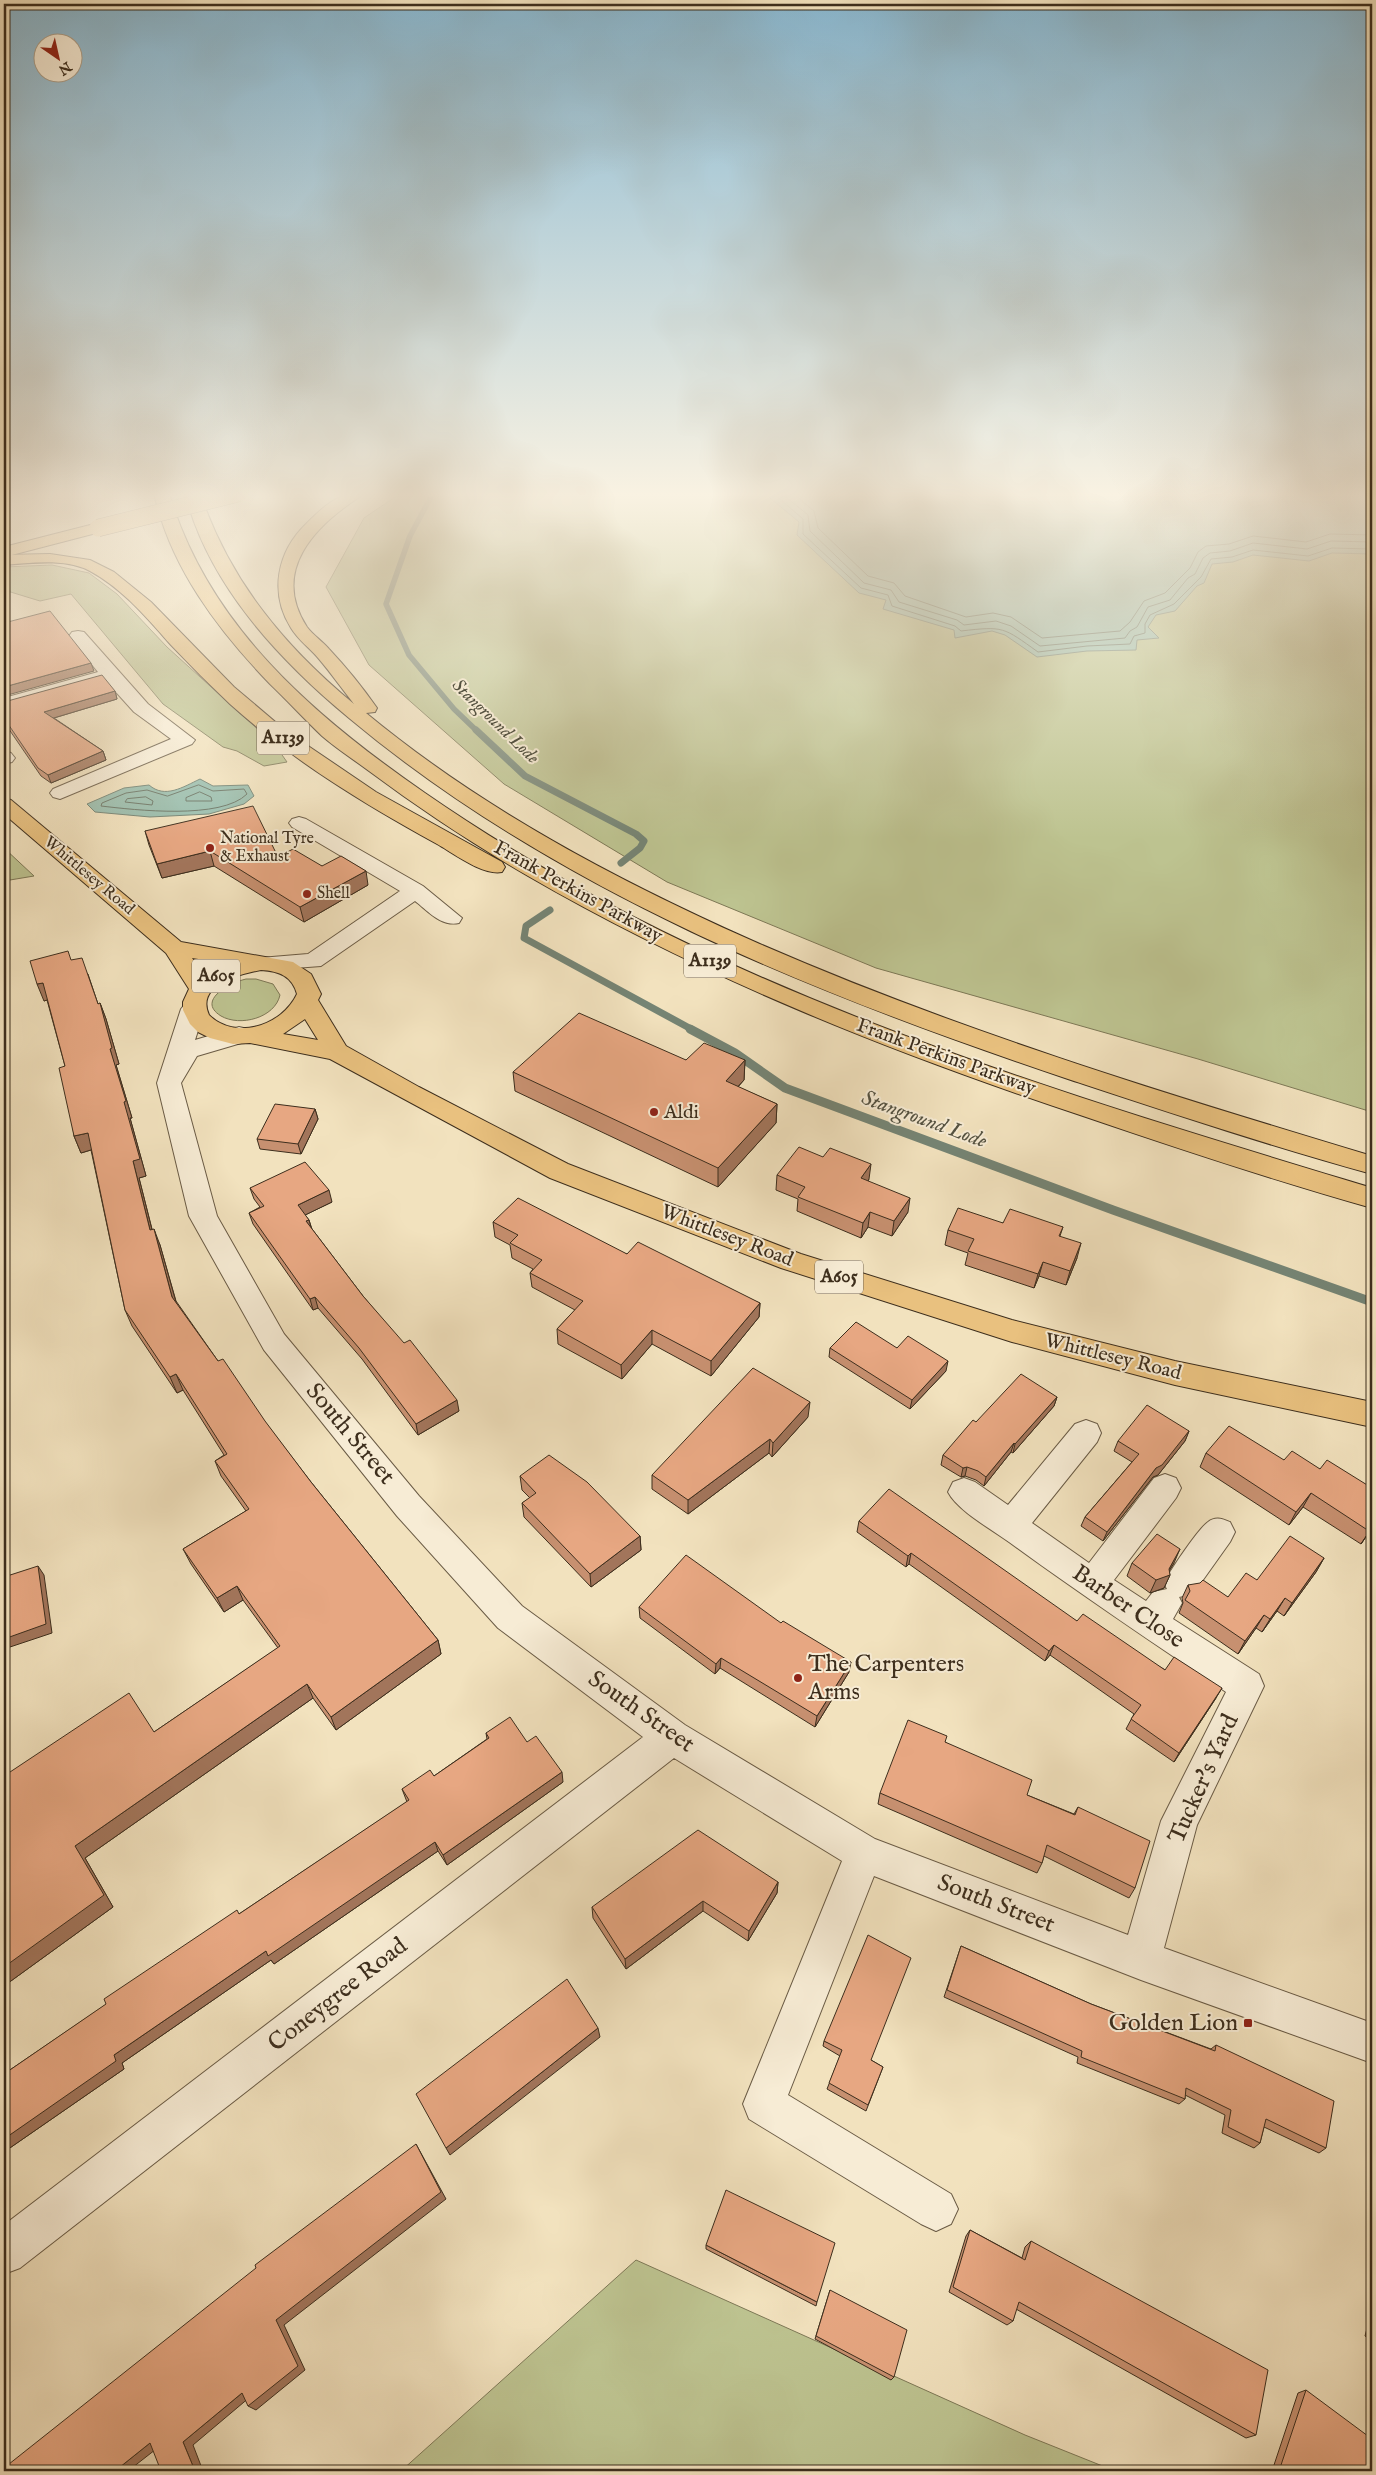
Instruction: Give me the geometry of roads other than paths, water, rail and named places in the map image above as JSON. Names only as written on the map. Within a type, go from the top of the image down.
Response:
[{"type":"main road","name":"A1139","points":[[147,608],[234,696],[294,746],[432,833],[511,876],[587,902]]},
{"type":"main road","name":"Frank Perkins Parkway","points":[[215,608],[252,656],[326,729],[450,820],[587,902],[762,985],[868,1029],[1009,1082],[1208,1148],[1372,1198]]},
{"type":"main road","name":"Frank Perkins Parkway","points":[[251,608],[315,679],[410,758],[480,806],[616,884],[785,964],[888,1006],[1029,1058],[1372,1165]]},
{"type":"main road","name":"A1139","points":[[290,608],[299,627],[410,758]]},
{"type":"main road","name":"Whittlesey Road","points":[[4,804],[174,948],[197,999]]},
{"type":"main road","name":"A605","points":[[174,948],[285,966],[298,973],[306,983],[308,997],[337,1052]]},
{"type":"main road","name":"A605","points":[[264,963],[226,970],[197,999],[198,1019],[207,1028],[222,1033],[244,1035],[268,1031],[286,1024],[299,1013],[308,997]]},
{"type":"main road","name":"Whittlesey Road","points":[[244,1035],[337,1052],[410,1093],[559,1171],[791,1261],[1012,1331],[1175,1374],[1372,1415]]},
{"type":"street","points":[[60,793],[185,740],[141,708],[78,636]]},
{"type":"street","points":[[4,704],[110,674]]},
{"type":"street","points":[[299,823],[415,891],[451,918]]},
{"type":"street","points":[[264,963],[313,961],[415,891]]},
{"type":"street","points":[[308,997],[313,961]]},
{"type":"street","points":[[169,1083],[197,999]]},
{"type":"street","points":[[169,1083],[188,1050],[244,1035]]},
{"type":"street","name":"South Street","points":[[169,1083],[203,1216],[274,1342],[408,1506],[510,1617],[672,1737],[864,1853],[1141,1960],[1372,2043]]},
{"type":"street","points":[[1010,1526],[1086,1433]]},
{"type":"street","points":[[1092,1584],[1165,1488]]},
{"type":"street","name":"Barber Close","points":[[964,1492],[1092,1584],[1166,1603],[1247,1686]]},
{"type":"street","points":[[1166,1603],[1219,1532]]},
{"type":"street","name":"Tucker's Yard","points":[[1141,1960],[1180,1821],[1247,1686]]},
{"type":"street","name":"Coneygree Road","points":[[4,2252],[672,1737]]},
{"type":"street","points":[[864,1853],[764,2104],[936,2209]]},
{"type":"water","points":[[1177,608],[1175,611],[1156,615],[1148,627],[1159,638],[1137,640],[1136,650],[1087,651],[1037,657],[1005,635],[992,631],[955,638],[954,630],[883,609]]},
{"type":"water","points":[[200,779],[213,786],[248,785],[254,796],[244,804],[209,814],[150,817],[95,812],[87,804],[124,788],[149,785],[161,791],[168,791],[181,788]]},
{"type":"waterway","name":"Stanground Lode","points":[[388,608],[409,655],[454,709],[477,731]]},
{"type":"waterway","name":"Stanground Lode","points":[[476,730],[525,776],[636,834],[644,841],[640,848],[621,863]]},
{"type":"waterway","name":"Stanground Lode","points":[[550,910],[526,926],[524,938],[693,1030]]},
{"type":"waterway","name":"Stanground Lode","points":[[690,1029],[735,1053],[785,1088],[1113,1210],[1372,1302]]},
{"type":"place","name":"National Tyre & Exhaust","points":[[210,848]]},
{"type":"place","name":"Shell","points":[[307,894]]},
{"type":"place","name":"Aldi","points":[[654,1112]]},
{"type":"place","name":"The Carpenters Arms","points":[[798,1678]]},
{"type":"place","name":"Golden Lion","points":[[1248,2023]]}]
